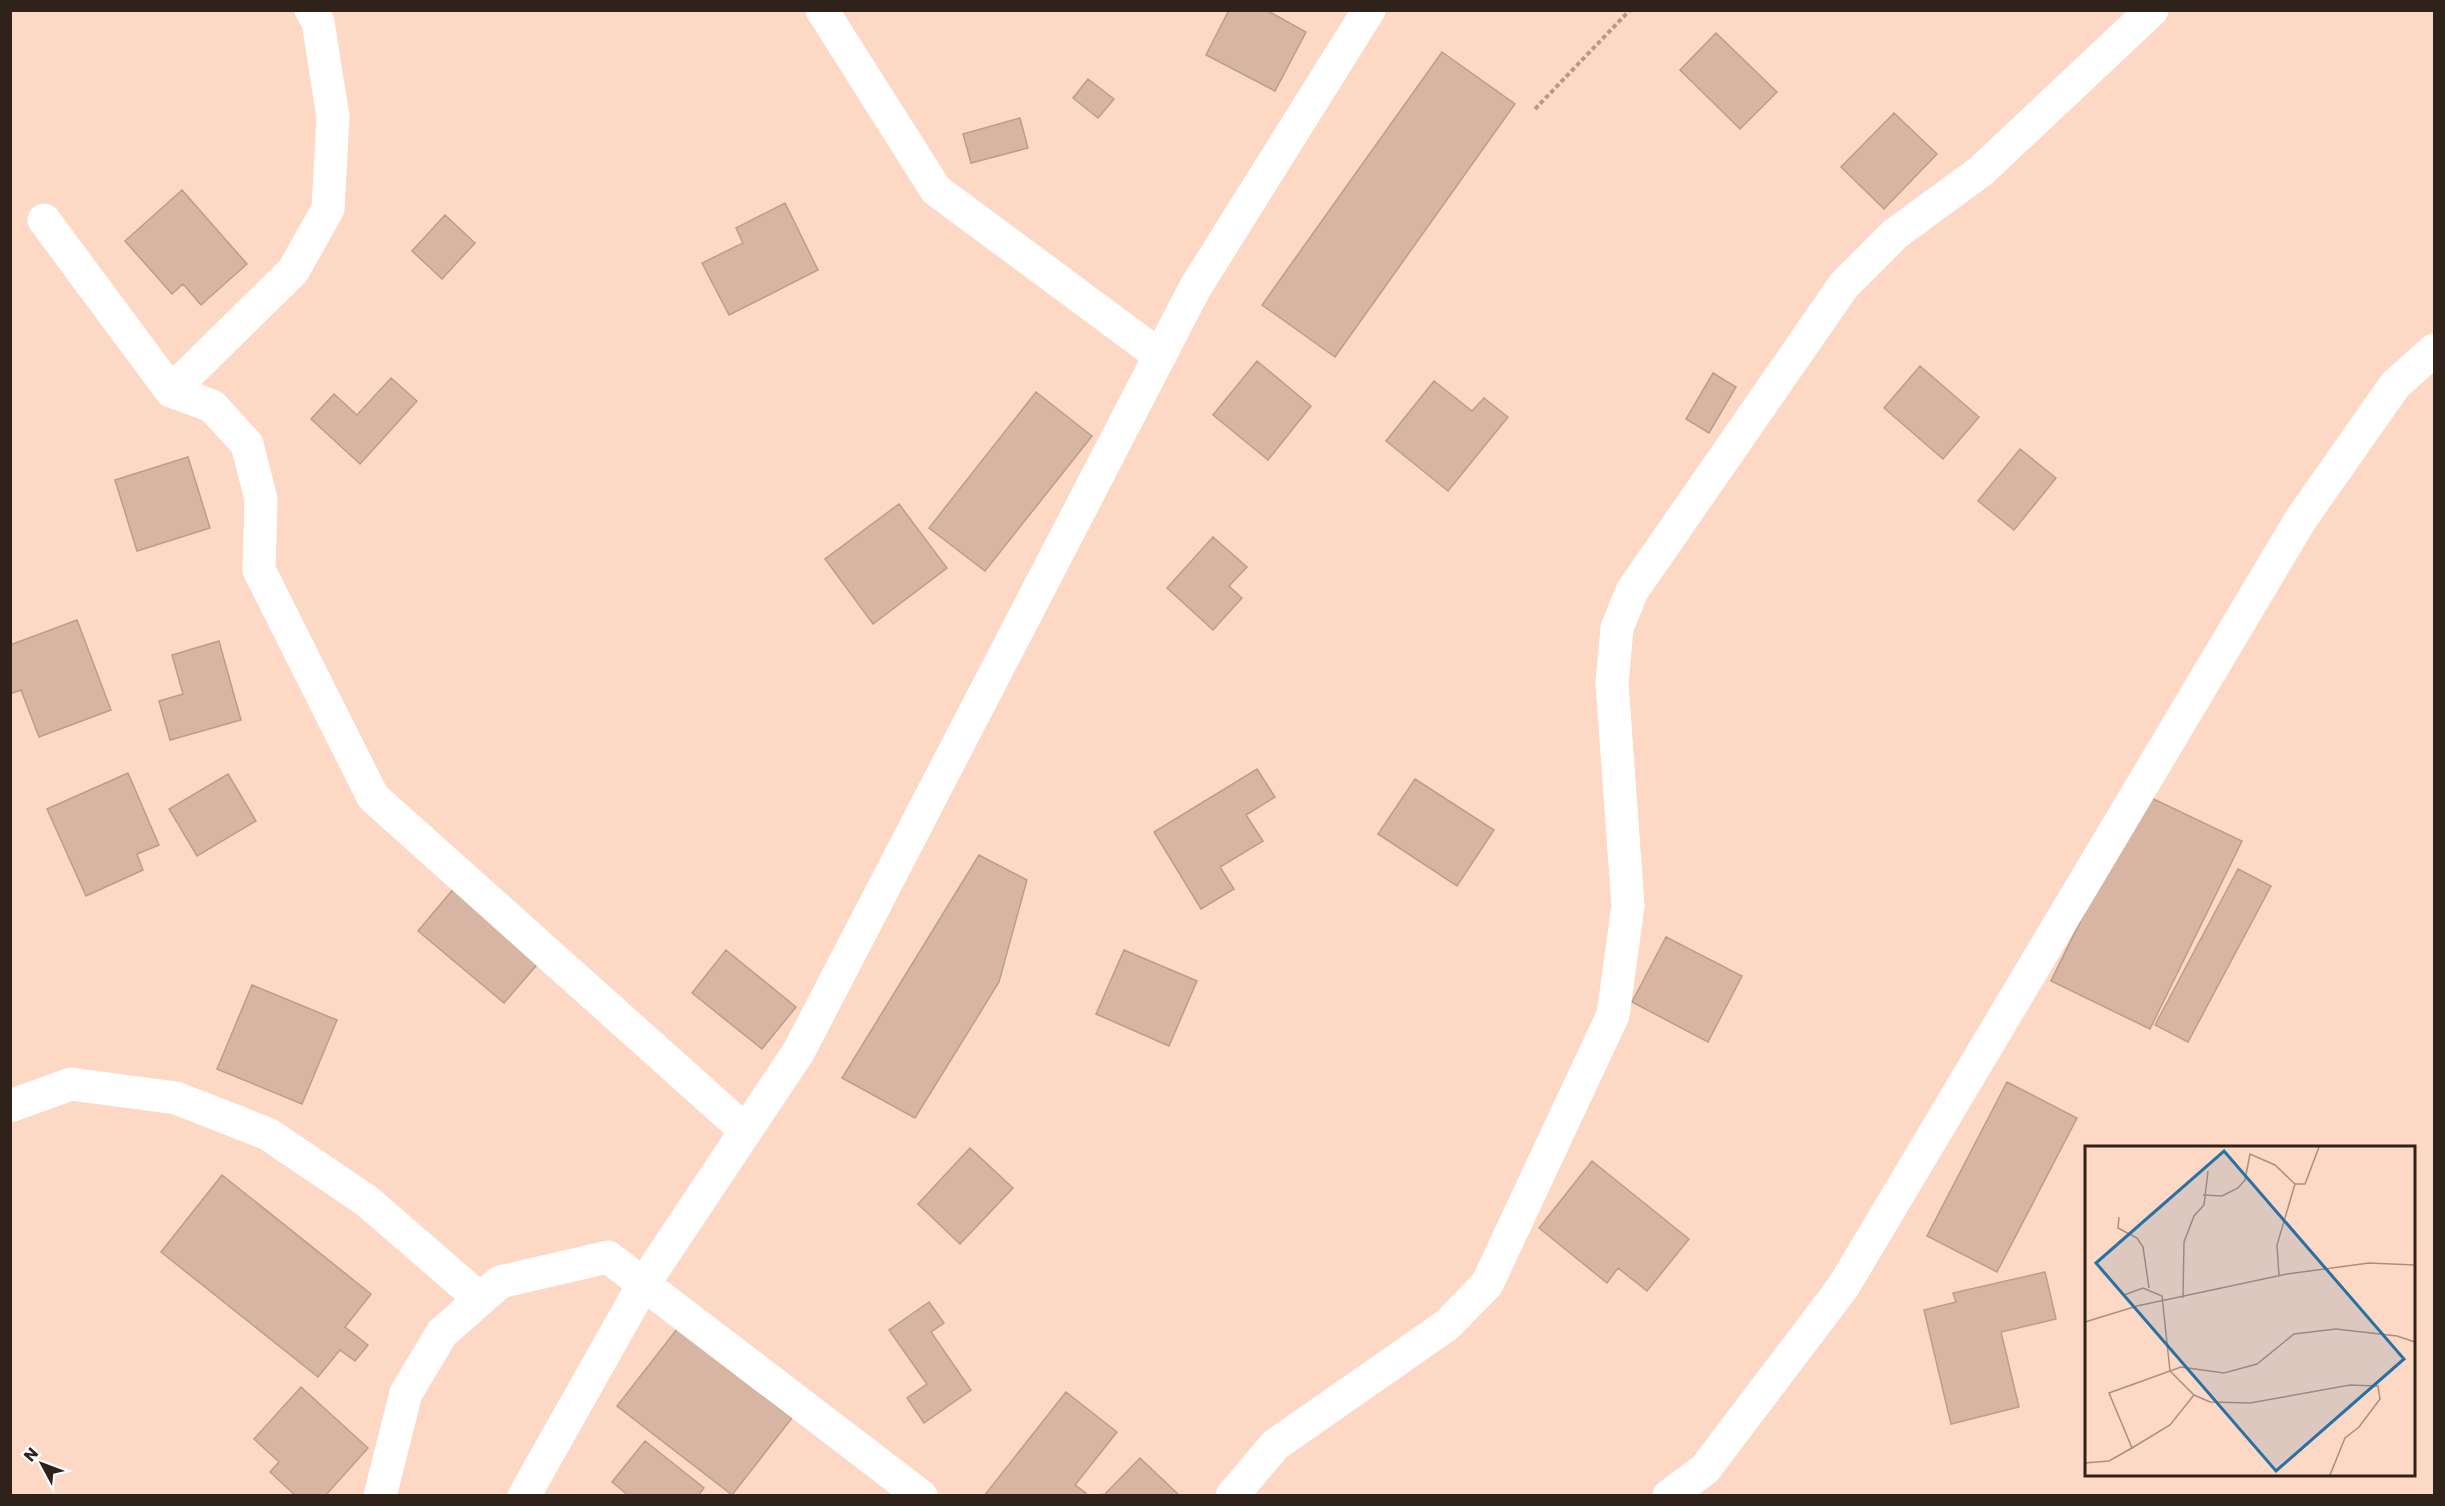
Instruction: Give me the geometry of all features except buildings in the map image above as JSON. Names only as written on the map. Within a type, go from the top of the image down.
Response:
[{"type":"street","points":[[171,391],[293,271],[328,209],[333,117],[318,22],[311,10]]},
{"type":"street","points":[[822,10],[936,190],[1160,356]]},
{"type":"street","points":[[525,1496],[643,1285],[800,1051],[1195,288],[1369,10]]},
{"type":"street","points":[[1232,1496],[1275,1445],[1446,1324],[1487,1284],[1613,1015],[1628,906],[1612,684],[1617,628],[1632,591],[1844,285],[1895,234],[1981,171],[2152,10]]},
{"type":"street","points":[[44,220],[171,391],[212,406],[247,444],[261,499],[259,570],[373,797],[746,1131]]},
{"type":"street","points":[[1669,1496],[1704,1470],[1843,1287],[2301,519],[2395,385],[2434,350]]},
{"type":"street","points":[[10,1106],[71,1084],[176,1098],[268,1134],[367,1201],[480,1299]]},
{"type":"street","points":[[380,1496],[406,1393],[442,1333],[500,1282],[608,1257],[921,1496]]},
{"type":"path","points":[[1535,109],[1630,10]]}]
